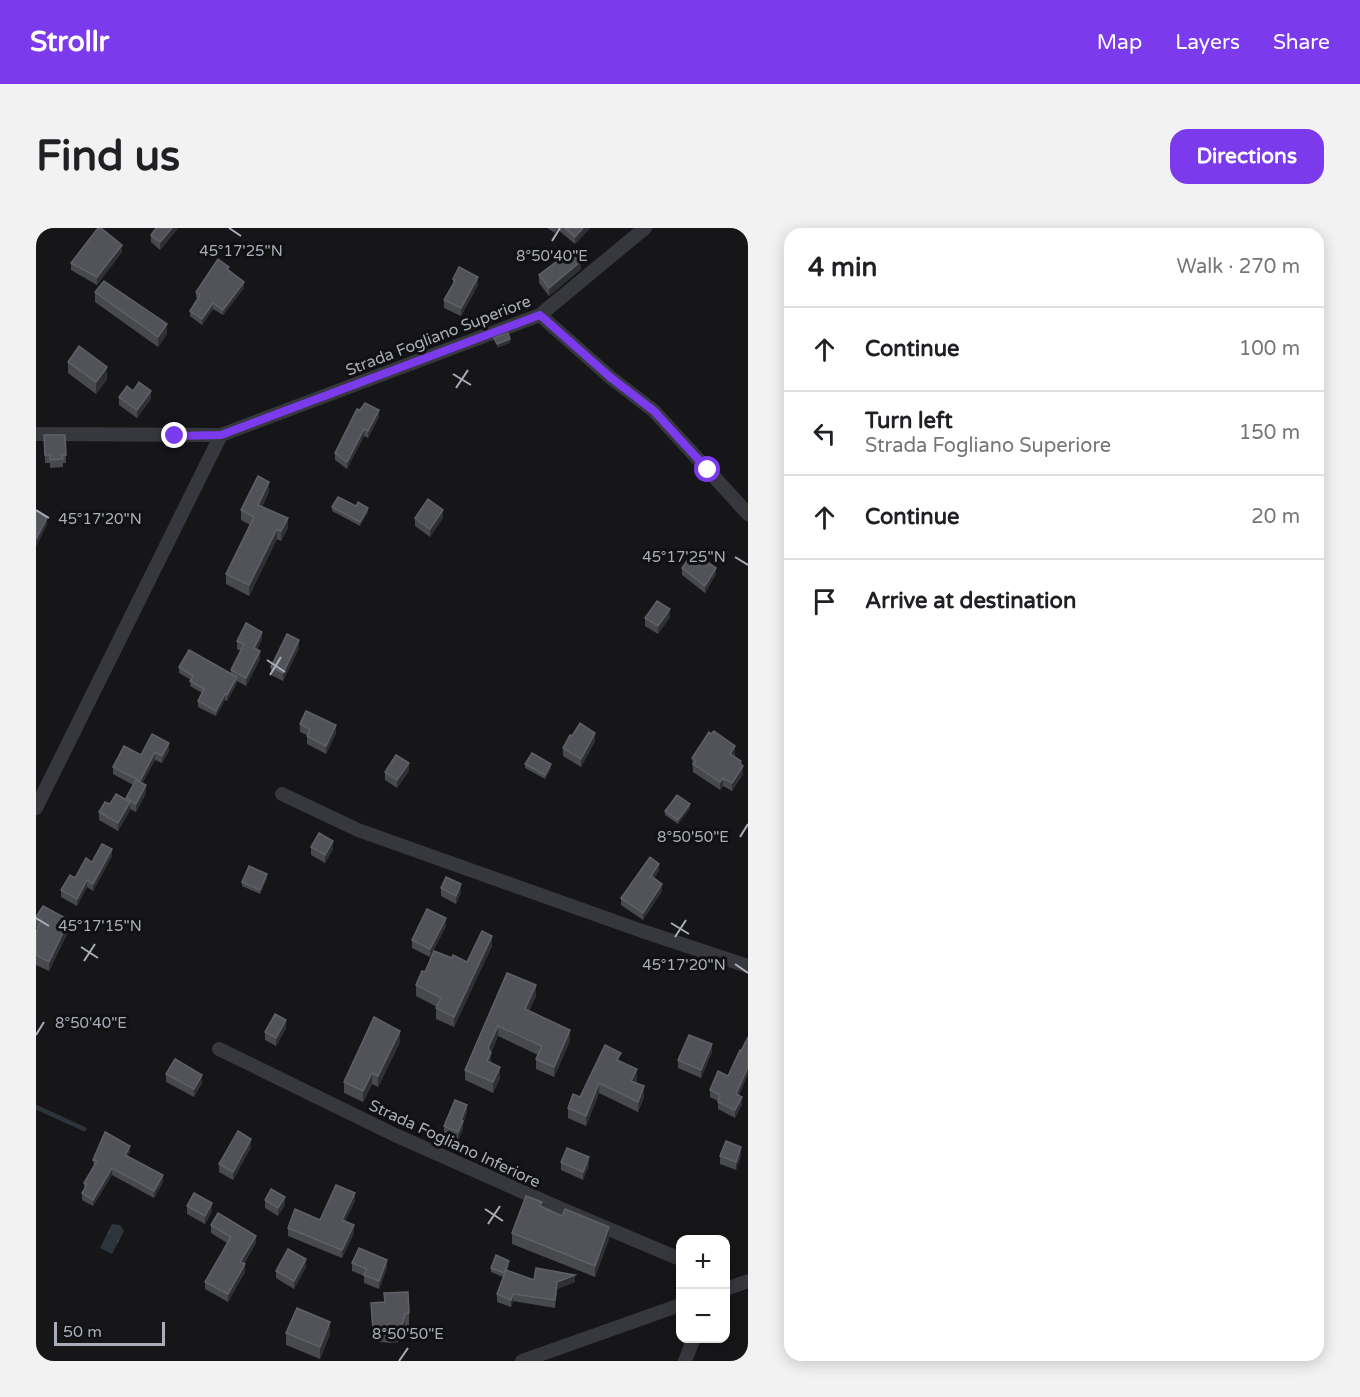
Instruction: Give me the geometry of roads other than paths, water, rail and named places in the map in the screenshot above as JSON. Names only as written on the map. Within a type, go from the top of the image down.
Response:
[{"type":"street","name":"Strada Fogliano Superiore","points":[[221,435],[540,315],[645,228]]},
{"type":"street","points":[[540,315],[610,377],[654,411],[748,514]]},
{"type":"street","points":[[36,434],[221,435],[36,808]]},
{"type":"street","points":[[282,794],[358,830],[642,931],[748,966]]},
{"type":"street","name":"Strada Fogliano Inferiore","points":[[219,1049],[395,1135],[676,1257]]},
{"type":"street","points":[[522,1361],[676,1307]]},
{"type":"street","points":[[685,1361],[692,1343]]},
{"type":"water","points":[[112,1224],[120,1225],[124,1231],[112,1254],[100,1248]]},
{"type":"waterway","points":[[36,1107],[84,1129]]}]
